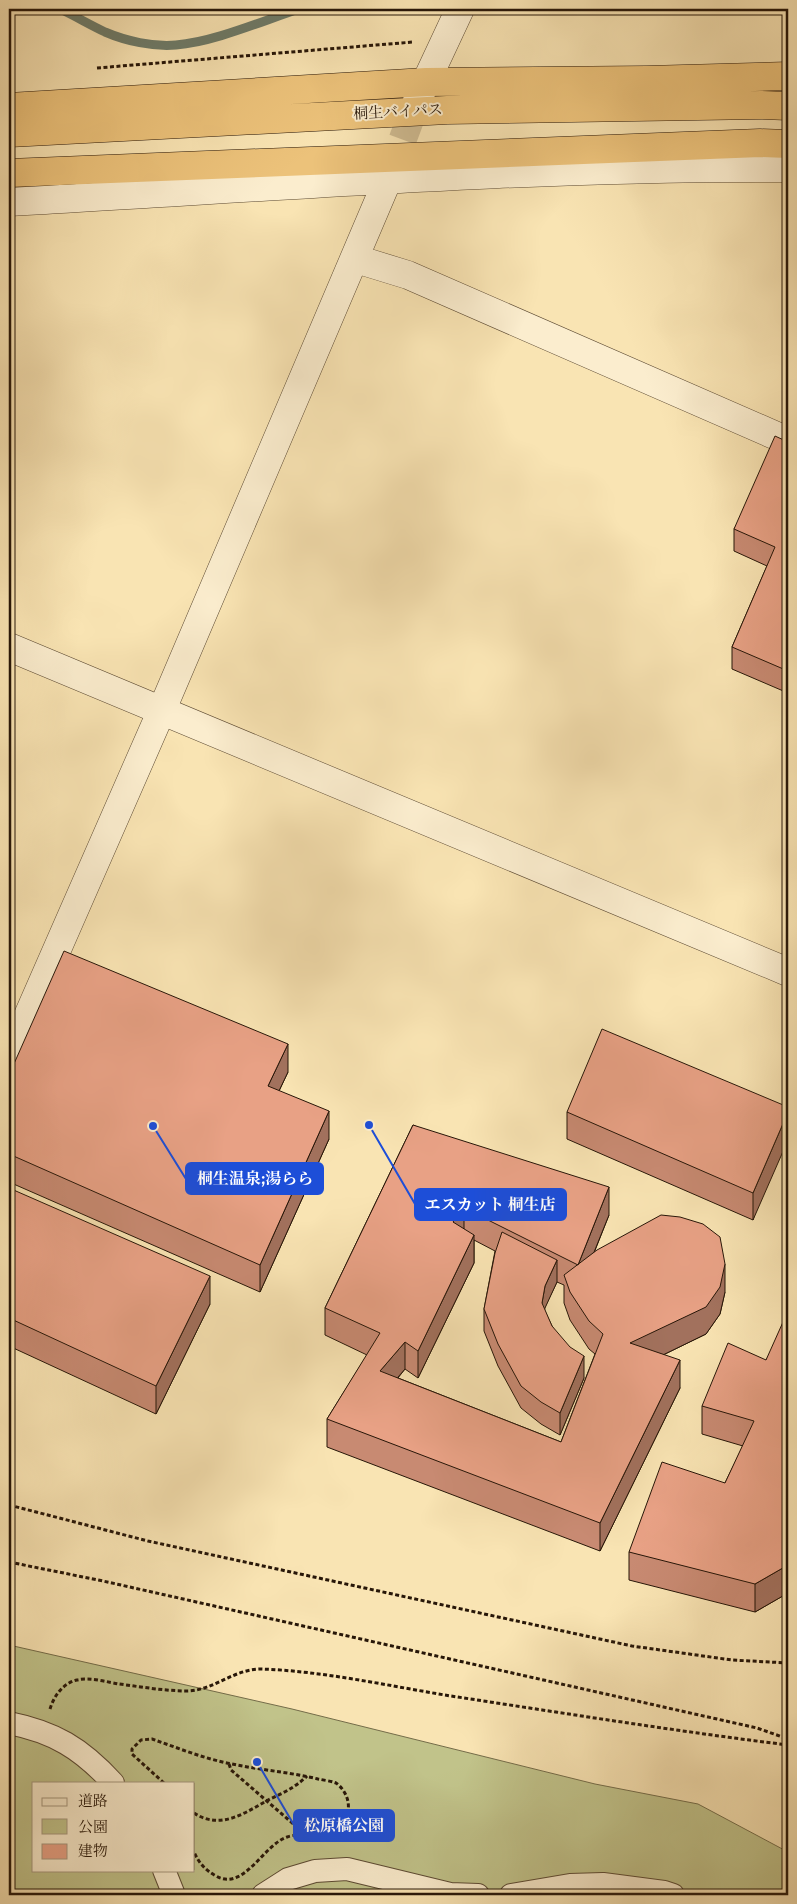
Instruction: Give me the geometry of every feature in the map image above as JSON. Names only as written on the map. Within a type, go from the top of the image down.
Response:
[{"type":"highway","points":[[9,108],[647,80],[788,76]]},
{"type":"highway","name":"桐生バイパス","points":[[9,133],[447,110],[788,106]]},
{"type":"highway","points":[[9,173],[760,143],[788,144]]},
{"type":"street","points":[[422,91],[460,9]]},
{"type":"street","points":[[9,202],[388,179],[678,167],[788,168]]},
{"type":"street","points":[[9,1059],[161,712],[356,259],[388,179]]},
{"type":"street","points":[[356,259],[408,275],[788,441]]},
{"type":"street","points":[[9,647],[788,972]]},
{"type":"street","points":[[9,1723],[42,1731],[80,1752],[94,1762],[112,1782]]},
{"type":"street","points":[[263,1895],[288,1879],[315,1871],[347,1869],[450,1894],[478,1895]]},
{"type":"street","points":[[165,1872],[174,1895]]},
{"type":"street","points":[[511,1895],[570,1885],[604,1884],[664,1892],[673,1895]]},
{"type":"path","points":[[97,68],[444,40]]},
{"type":"path","points":[[9,1505],[148,1541],[632,1646],[732,1660],[788,1663]]},
{"type":"path","points":[[9,1562],[103,1580],[757,1728],[788,1739]]},
{"type":"path","points":[[42,1731],[53,1699],[65,1685],[78,1680],[101,1681],[151,1688],[191,1690],[207,1687],[240,1672],[261,1669],[313,1674],[578,1716],[788,1745]]},
{"type":"path","points":[[163,1782],[132,1754],[132,1748],[141,1740],[152,1739],[229,1764],[307,1776],[335,1783],[345,1792],[349,1803],[348,1813],[345,1821],[332,1833],[322,1836],[305,1834],[287,1836],[273,1845],[241,1876],[228,1880],[218,1878],[200,1864],[195,1854]]},
{"type":"path","points":[[229,1764],[231,1770],[305,1834]]},
{"type":"path","points":[[195,1814],[214,1821],[243,1815],[298,1785],[307,1776]]},
{"type":"green space","points":[[9,1645],[292,1709],[595,1784],[698,1804],[788,1852],[788,1895],[9,1895]]},
{"type":"building","points":[[775,436],[788,442],[788,671],[732,647],[775,547],[734,529]]},
{"type":"building","points":[[64,951],[288,1044],[268,1086],[329,1111],[260,1265],[9,1154],[9,1075]]},
{"type":"building","points":[[602,1029],[788,1107],[788,1112],[753,1193],[567,1112]]},
{"type":"building","points":[[413,1125],[609,1187],[578,1264],[597,1250],[661,1215],[680,1217],[703,1224],[720,1237],[725,1264],[720,1287],[706,1307],[630,1343],[680,1360],[600,1523],[327,1419],[380,1333],[325,1308]],"holes":[[[464,1208],[578,1265],[564,1275],[570,1292],[589,1321],[603,1334],[561,1442],[380,1371],[405,1342],[418,1351],[474,1235],[453,1222]]]},
{"type":"building","points":[[9,1188],[210,1276],[156,1386],[9,1318]]},
{"type":"building","points":[[502,1232],[557,1260],[545,1286],[542,1303],[552,1326],[570,1347],[584,1356],[560,1413],[541,1402],[521,1386],[498,1344],[484,1309],[495,1253]]},
{"type":"building","points":[[783,1322],[788,1322],[788,1565],[755,1584],[629,1552],[662,1462],[725,1483],[754,1421],[702,1406],[728,1343],[766,1360]]},
{"type":"waterway","points":[[60,9],[113,35],[131,41],[158,45],[176,45],[206,40],[299,9]]},
{"type":"tunnel","points":[[388,179],[417,101]]},
{"type":"place","name":"エスカット 桐生店","points":[[369,1125]]},
{"type":"place","name":"桐生温泉;湯らら","points":[[153,1126]]},
{"type":"place","name":"松原橋公園","points":[[257,1762]]}]
